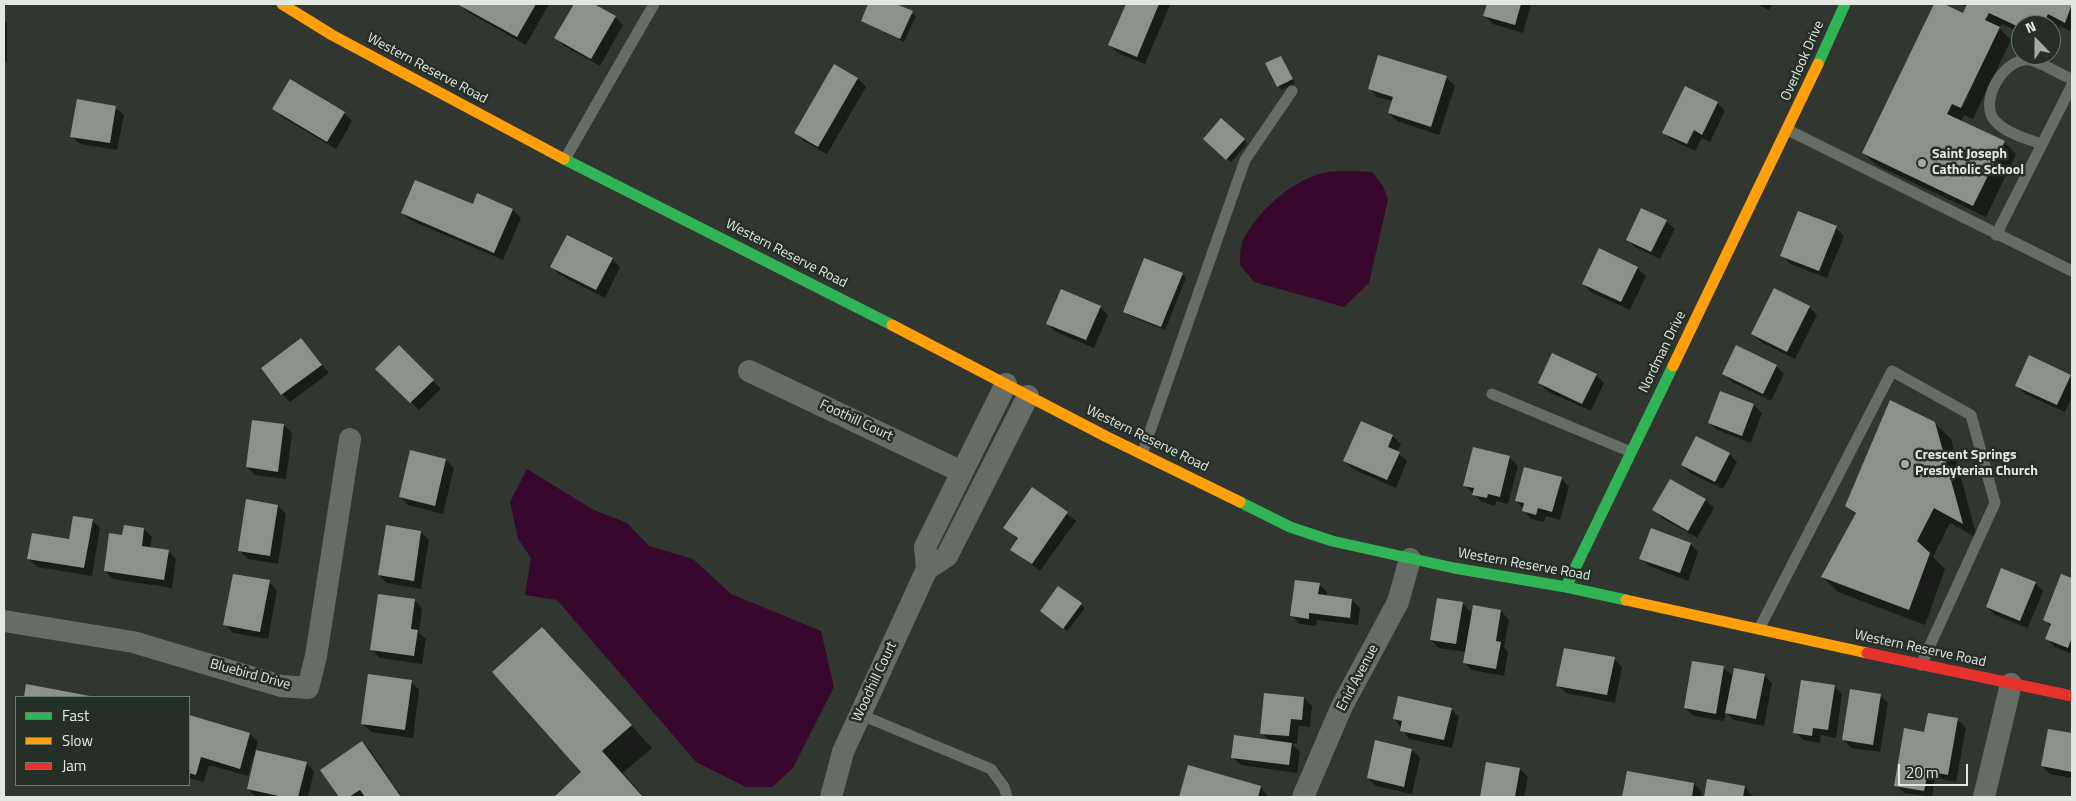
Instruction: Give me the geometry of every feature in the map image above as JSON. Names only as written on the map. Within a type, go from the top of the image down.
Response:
[{"type":"street","name":"Western Reserve Road","points":[[282,4],[332,36],[565,159],[929,342],[1028,396],[1142,454],[1290,527],[1332,541],[1410,559],[1566,587],[1921,666],[2072,696]]},
{"type":"street","name":"Overlook Drive","points":[[1788,130],[1845,4]]},
{"type":"street","name":"Nordman Drive","points":[[1566,587],[1788,130]]},
{"type":"street","name":"Foothill Court","points":[[749,371],[962,472]]},
{"type":"street","name":"Woodhill Court","points":[[831,797],[843,752],[859,714],[927,569],[925,547],[1006,384]]},
{"type":"street","points":[[927,569],[947,556],[1028,396]]},
{"type":"street","name":"Bluebird Drive","points":[[4,621],[133,642],[281,686],[308,688],[316,656],[350,439]]},
{"type":"street","name":"Enid Avenue","points":[[1310,795],[1342,706],[1398,602],[1410,559]]},
{"type":"street","points":[[1984,797],[2011,684]]},
{"type":"lane","points":[[565,159],[654,4]]},
{"type":"lane","points":[[2042,144],[2013,133],[1995,122],[1990,109],[1994,82],[2010,66],[2029,60],[2072,80]]},
{"type":"lane","points":[[1996,235],[2072,85]]},
{"type":"lane","points":[[1142,454],[1245,160],[1292,91]]},
{"type":"lane","points":[[2061,106],[2072,112]]},
{"type":"lane","points":[[1788,130],[1996,235],[2072,271]]},
{"type":"lane","points":[[1759,629],[1892,371],[1971,415],[1995,503],[1921,666]]},
{"type":"lane","points":[[1492,394],[1631,452]]},
{"type":"lane","points":[[859,714],[991,769],[1004,787],[1007,797]]},
{"type":"shaded area","points":[[1327,172],[1372,172],[1383,186],[1388,200],[1369,283],[1344,307],[1254,282],[1240,265],[1240,256],[1242,242],[1257,219],[1277,198],[1301,182]]},
{"type":"shaded area","points":[[527,469],[592,509],[627,523],[649,546],[693,559],[731,594],[821,631],[834,687],[793,768],[772,787],[746,787],[696,762],[557,600],[525,595],[531,558],[518,539],[510,502]]},
{"type":"building","points":[[457,4],[536,4],[517,37]]},
{"type":"building","points":[[574,4],[594,4],[616,16],[591,59],[554,38]]},
{"type":"building","points":[[868,4],[896,4],[913,11],[900,39],[861,21]]},
{"type":"building","points":[[1126,4],[1159,4],[1137,57],[1108,45]]},
{"type":"building","points":[[1487,4],[1521,4],[1515,25],[1483,16]]},
{"type":"building","points":[[1934,4],[1944,4],[1963,13],[1967,4],[2072,4],[2065,23],[2061,21],[2061,15],[2048,14],[2011,15],[2011,23],[1989,13],[1985,20],[2000,27],[1961,108],[1952,104],[1947,114],[2005,141],[1973,206],[1862,153]]},
{"type":"building","points":[[1378,55],[1447,76],[1431,127],[1388,113],[1393,97],[1368,89]]},
{"type":"building","points":[[1281,56],[1293,79],[1277,87],[1265,63]]},
{"type":"building","points":[[834,64],[858,78],[818,147],[794,133]]},
{"type":"building","points":[[290,79],[345,112],[327,142],[272,109]]},
{"type":"building","points":[[1685,86],[1718,102],[1702,135],[1694,130],[1687,144],[1662,133]]},
{"type":"building","points":[[77,99],[116,106],[110,143],[70,137]]},
{"type":"building","points":[[1221,118],[1245,139],[1226,160],[1203,139]]},
{"type":"building","points":[[415,180],[473,204],[477,193],[513,209],[494,253],[401,213]]},
{"type":"building","points":[[1641,208],[1667,220],[1651,252],[1626,240]]},
{"type":"building","points":[[1798,211],[1837,226],[1819,271],[1780,256]]},
{"type":"building","points":[[567,235],[613,258],[596,290],[550,267]]},
{"type":"building","points":[[1599,248],[1638,267],[1621,302],[1582,284]]},
{"type":"building","points":[[1144,258],[1183,273],[1161,327],[1123,312]]},
{"type":"building","points":[[1774,288],[1810,306],[1787,352],[1751,334]]},
{"type":"building","points":[[1061,289],[1101,306],[1086,340],[1046,324]]},
{"type":"building","points":[[301,338],[322,365],[281,395],[261,368]]},
{"type":"building","points":[[399,345],[434,380],[410,403],[375,369]]},
{"type":"building","points":[[1736,345],[1777,365],[1763,394],[1722,374]]},
{"type":"building","points":[[1552,353],[1597,374],[1582,404],[1538,383]]},
{"type":"building","points":[[2029,355],[2071,375],[2057,405],[2015,386]]},
{"type":"building","points":[[1720,391],[1754,404],[1742,436],[1708,423]]},
{"type":"building","name":"Crescent Springs Presbyterian Church","points":[[1890,400],[1935,422],[1963,524],[1934,508],[1917,541],[1930,553],[1909,610],[1821,577],[1856,513],[1845,506]]},
{"type":"building","points":[[252,420],[284,424],[278,472],[246,467]]},
{"type":"building","points":[[1361,421],[1393,435],[1388,447],[1400,452],[1387,480],[1343,461]]},
{"type":"building","points":[[1696,436],[1730,453],[1715,482],[1681,465]]},
{"type":"building","points":[[1473,447],[1510,456],[1500,497],[1488,494],[1487,498],[1472,495],[1474,488],[1463,486]]},
{"type":"building","points":[[410,450],[446,459],[435,506],[399,497]]},
{"type":"building","points":[[1524,467],[1562,477],[1552,512],[1538,508],[1536,515],[1522,511],[1524,503],[1515,501]]},
{"type":"building","points":[[1670,479],[1706,499],[1688,531],[1652,510]]},
{"type":"building","points":[[1032,487],[1068,512],[1032,564],[1010,550],[1018,538],[1003,528]]},
{"type":"building","points":[[246,499],[278,505],[270,556],[238,551]]},
{"type":"building","points":[[73,516],[93,519],[84,568],[27,559],[32,533],[69,539]]},
{"type":"building","points":[[124,525],[144,528],[142,546],[169,550],[164,580],[104,571],[109,533],[122,535]]},
{"type":"building","points":[[386,525],[421,531],[414,581],[378,575]]},
{"type":"building","points":[[1651,528],[1691,543],[1680,573],[1639,559]]},
{"type":"building","points":[[2001,568],[2036,582],[2020,621],[1986,607]]},
{"type":"building","points":[[233,574],[270,580],[260,632],[223,625]]},
{"type":"building","points":[[2061,574],[2072,578],[2072,637],[2068,648],[2045,639],[2051,624],[2043,620]]},
{"type":"building","points":[[1295,580],[1320,583],[1318,594],[1352,599],[1350,618],[1309,613],[1309,619],[1290,616]]},
{"type":"building","points":[[1058,586],[1082,603],[1063,629],[1040,611]]},
{"type":"building","points":[[378,594],[415,599],[411,629],[418,630],[414,656],[370,650]]},
{"type":"building","points":[[1437,598],[1463,602],[1456,644],[1430,640]]},
{"type":"building","points":[[1473,605],[1501,610],[1496,641],[1501,642],[1496,669],[1463,663]]},
{"type":"building","points":[[542,627],[632,725],[602,751],[643,797],[554,797],[581,772],[492,672]]},
{"type":"building","points":[[1564,648],[1615,657],[1607,695],[1556,686]]},
{"type":"building","points":[[1692,661],[1724,666],[1716,714],[1684,708]]},
{"type":"building","points":[[1734,668],[1765,674],[1756,719],[1725,713]]},
{"type":"building","points":[[368,674],[412,680],[405,730],[361,724]]},
{"type":"building","points":[[1801,680],[1835,685],[1828,730],[1813,728],[1812,736],[1793,733]]},
{"type":"building","points":[[26,684],[90,696],[24,696]]},
{"type":"building","points":[[1850,689],[1881,694],[1873,745],[1842,740]]},
{"type":"building","points":[[1264,693],[1304,697],[1302,720],[1291,719],[1289,736],[1260,734]]},
{"type":"building","points":[[1398,696],[1452,708],[1444,740],[1400,731],[1402,721],[1393,719]]},
{"type":"building","points":[[1928,713],[1958,718],[1948,775],[1928,771],[1924,791],[1894,786],[1904,728],[1924,732]]},
{"type":"building","points":[[190,715],[250,733],[240,769],[201,757],[196,775],[190,773]]},
{"type":"building","points":[[2048,729],[2072,733],[2072,772],[2041,766]]},
{"type":"building","points":[[1234,735],[1292,743],[1289,765],[1231,758]]},
{"type":"building","points":[[1375,740],[1412,749],[1404,787],[1367,778]]},
{"type":"building","points":[[362,741],[401,797],[365,797],[360,790],[349,797],[339,797],[320,770]]},
{"type":"building","points":[[256,750],[307,762],[298,797],[283,797],[247,789]]},
{"type":"building","points":[[1486,762],[1520,768],[1515,797],[1480,797]]},
{"type":"building","points":[[1188,765],[1261,786],[1258,797],[1179,797]]},
{"type":"building","points":[[1627,771],[1694,783],[1692,797],[1622,797]]},
{"type":"building","points":[[1707,779],[1745,786],[1743,797],[1704,797]]},
{"type":"traffic: fast","points":[[1818,64],[1845,4]]},
{"type":"traffic: fast","points":[[564,159],[892,325]]},
{"type":"traffic: fast","points":[[1566,587],[1673,366]]},
{"type":"traffic: fast","points":[[1240,502],[1290,527],[1332,541],[1454,568],[1566,587],[1626,600]]},
{"type":"traffic: slow","points":[[282,4],[332,35],[564,159]]},
{"type":"traffic: slow","points":[[1673,366],[1818,64]]},
{"type":"traffic: slow","points":[[892,325],[1107,437],[1240,502]]},
{"type":"traffic: slow","points":[[1626,600],[1867,653]]},
{"type":"traffic: jam","points":[[1867,653],[2072,696]]},
{"type":"place","name":"Saint Joseph Catholic School","points":[[1922,163]]},
{"type":"place","name":"Crescent Springs Presbyterian Church","points":[[1905,464]]}]
